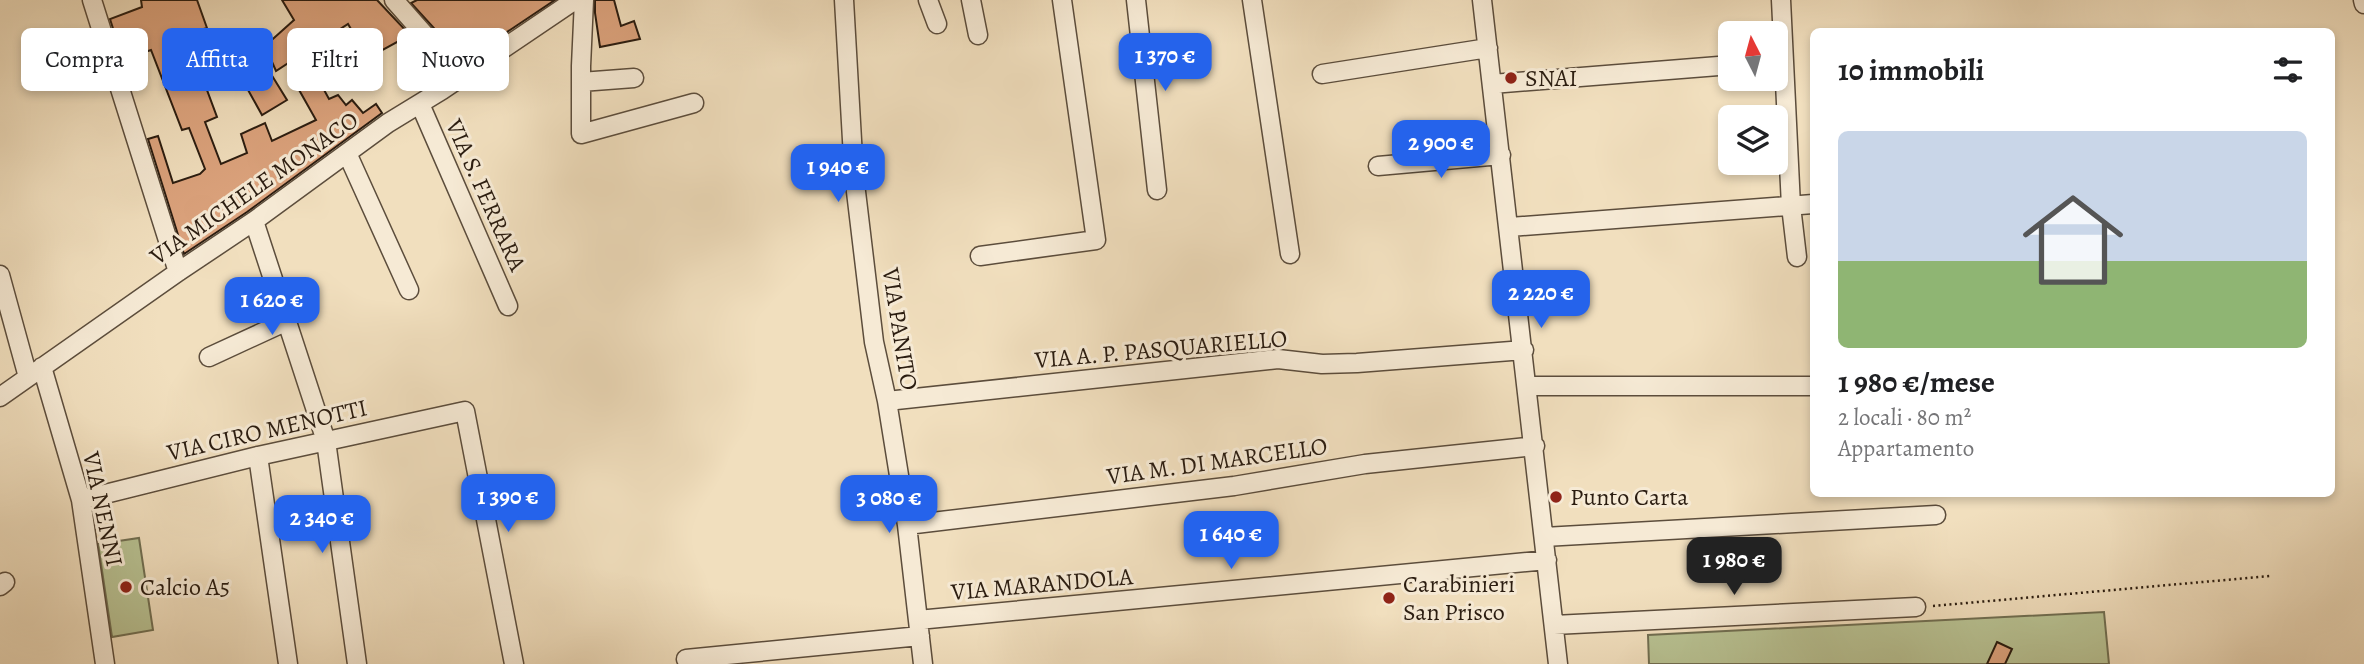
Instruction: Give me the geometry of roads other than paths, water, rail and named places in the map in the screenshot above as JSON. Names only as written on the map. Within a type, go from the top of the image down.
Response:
[{"type":"street","points":[[92,0],[178,272]]},
{"type":"street","points":[[394,0],[419,28]]},
{"type":"street","name":"VIA MICHELE MONACO","points":[[509,44],[575,0]]},
{"type":"street","points":[[584,0],[581,134],[694,103]]},
{"type":"street","name":"VIA PANITO","points":[[844,0],[854,175],[874,342],[887,401],[907,525],[923,664]]},
{"type":"street","points":[[928,0],[937,24]]},
{"type":"street","points":[[971,0],[978,36]]},
{"type":"street","points":[[979,256],[1096,240],[1062,0]]},
{"type":"street","points":[[1136,0],[1157,190]]},
{"type":"street","points":[[1252,0],[1290,254]]},
{"type":"street","points":[[1482,0],[1558,664]]},
{"type":"street","points":[[1780,21],[1781,0]]},
{"type":"street","points":[[1322,74],[1488,48]]},
{"type":"street","points":[[1492,84],[1718,66]]},
{"type":"street","points":[[581,82],[634,78]]},
{"type":"street","name":"VIA MICHELE MONACO","points":[[0,397],[254,221],[388,123],[438,91]]},
{"type":"street","points":[[1781,91],[1797,257]]},
{"type":"street","name":"VIA S. FERRARA","points":[[419,104],[508,306]]},
{"type":"street","points":[[347,153],[409,290]]},
{"type":"street","points":[[1378,166],[1501,155]]},
{"type":"street","points":[[1510,227],[1810,204]]},
{"type":"street","points":[[254,221],[326,441],[357,664]]},
{"type":"street","name":"VIA NENNI","points":[[0,275],[81,500],[105,664]]},
{"type":"street","points":[[209,357],[287,321]]},
{"type":"street","name":"VIA A. P. PASQUARIELLO","points":[[887,401],[1278,359],[1322,364],[1357,363],[1524,350]]},
{"type":"street","points":[[1528,386],[1810,386]]},
{"type":"street","name":"VIA CIRO MENOTTI","points":[[81,500],[258,456],[465,411],[514,664]]},
{"type":"street","name":"VIA M. DI MARCELLO","points":[[907,525],[1234,486],[1365,464],[1535,446]]},
{"type":"street","points":[[258,456],[289,664]]},
{"type":"street","points":[[1545,537],[1936,515]]},
{"type":"street","name":"VIA MARANDOLA","points":[[685,659],[919,628],[1547,561]]},
{"type":"street","points":[[1554,625],[1916,607]]},
{"type":"place","name":"SNAI","points":[[1511,78]]},
{"type":"place","name":"Punto Carta","points":[[1556,497]]},
{"type":"place","name":"Calcio A5","points":[[126,587]]},
{"type":"place","name":"Carabinieri San Prisco","points":[[1389,598]]}]
